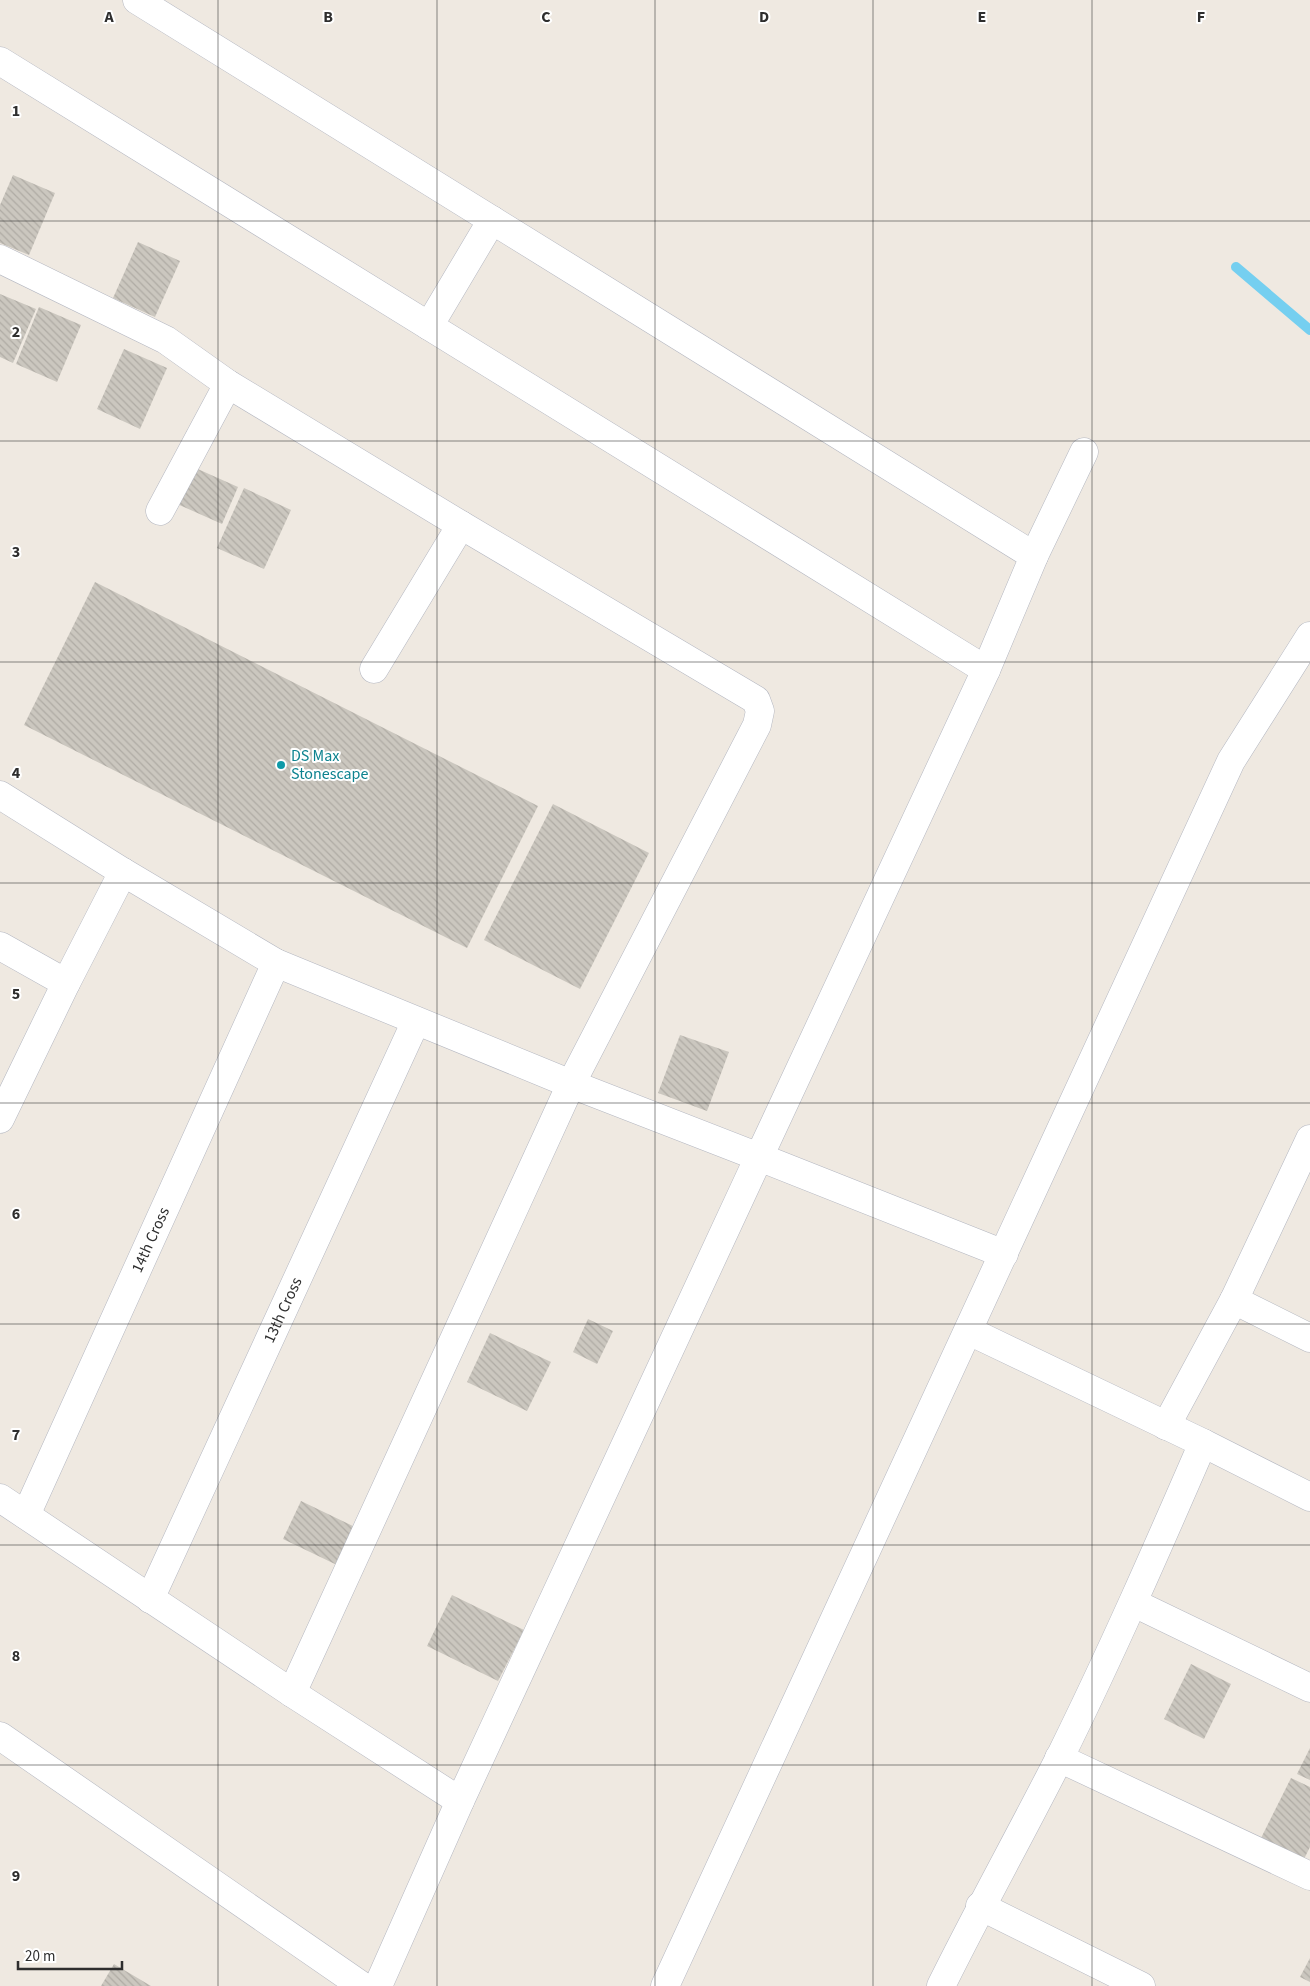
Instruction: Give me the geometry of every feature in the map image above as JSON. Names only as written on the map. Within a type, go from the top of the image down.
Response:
[{"type":"street","points":[[137,0],[1034,556]]},
{"type":"street","points":[[0,61],[986,670]]},
{"type":"street","points":[[430,326],[492,220]]},
{"type":"street","points":[[0,259],[166,340],[228,384],[756,700],[760,711],[757,725],[571,1084],[292,1693]]},
{"type":"street","points":[[160,511],[228,384]]},
{"type":"street","points":[[378,1986],[460,1801],[986,670],[1034,556],[1084,452]]},
{"type":"street","points":[[374,669],[461,525]]},
{"type":"street","points":[[665,1986],[1231,761],[1310,636]]},
{"type":"street","points":[[0,795],[123,872],[276,963],[571,1084],[1004,1254]]},
{"type":"street","points":[[1,1115],[123,872]]},
{"type":"street","points":[[0,946],[66,983]]},
{"type":"street","name":"14th Cross","points":[[26,1515],[276,963]]},
{"type":"street","name":"13th Cross","points":[[150,1599],[416,1021]]},
{"type":"street","points":[[1166,1426],[1234,1300],[1300,1188],[1310,1139]]},
{"type":"street","points":[[1234,1300],[1310,1338]]},
{"type":"street","points":[[969,1330],[1310,1497]]},
{"type":"street","points":[[941,1986],[980,1906],[1059,1758],[1134,1603],[1203,1443]]},
{"type":"street","points":[[0,1498],[292,1693],[460,1801]]},
{"type":"street","points":[[1134,1603],[1310,1688]]},
{"type":"street","points":[[0,1736],[362,1986]]},
{"type":"street","points":[[1059,1758],[1310,1876]]},
{"type":"street","points":[[980,1906],[1141,1986]]},
{"type":"building","points":[[13,175],[55,193],[29,255],[0,243],[0,205]]},
{"type":"building","points":[[138,242],[180,261],[155,317],[113,298]]},
{"type":"building","points":[[0,294],[36,309],[13,363],[0,357]]},
{"type":"building","points":[[39,307],[81,325],[57,382],[16,364]]},
{"type":"building","points":[[124,349],[167,368],[140,429],[97,409]]},
{"type":"building","points":[[191,466],[238,487],[222,524],[175,503]]},
{"type":"building","points":[[244,488],[291,510],[264,569],[217,548]]},
{"type":"building","name":"DS Max Stonescape","points":[[95,582],[538,806],[467,948],[24,725]]},
{"type":"building","points":[[553,804],[649,853],[580,989],[484,940]]},
{"type":"building","points":[[680,1035],[729,1052],[707,1111],[658,1093]]},
{"type":"building","points":[[588,1319],[613,1331],[597,1364],[573,1352]]},
{"type":"building","points":[[490,1333],[551,1362],[527,1411],[467,1382]]},
{"type":"building","points":[[301,1501],[357,1528],[339,1566],[283,1539]]},
{"type":"building","points":[[452,1595],[524,1630],[498,1681],[427,1646]]},
{"type":"building","points":[[1191,1664],[1231,1684],[1204,1739],[1164,1719]]},
{"type":"building","points":[[1310,1748],[1310,1780],[1297,1774]]},
{"type":"building","points":[[1291,1778],[1310,1787],[1310,1847],[1304,1859],[1261,1838]]},
{"type":"building","points":[[1310,1958],[1310,1982],[1300,1977]]},
{"type":"building","points":[[114,1964],[151,1986],[101,1986]]},
{"type":"waterway","points":[[1236,267],[1310,330]]},
{"type":"place","name":"DS Max Stonescape","points":[[281,765]]}]
